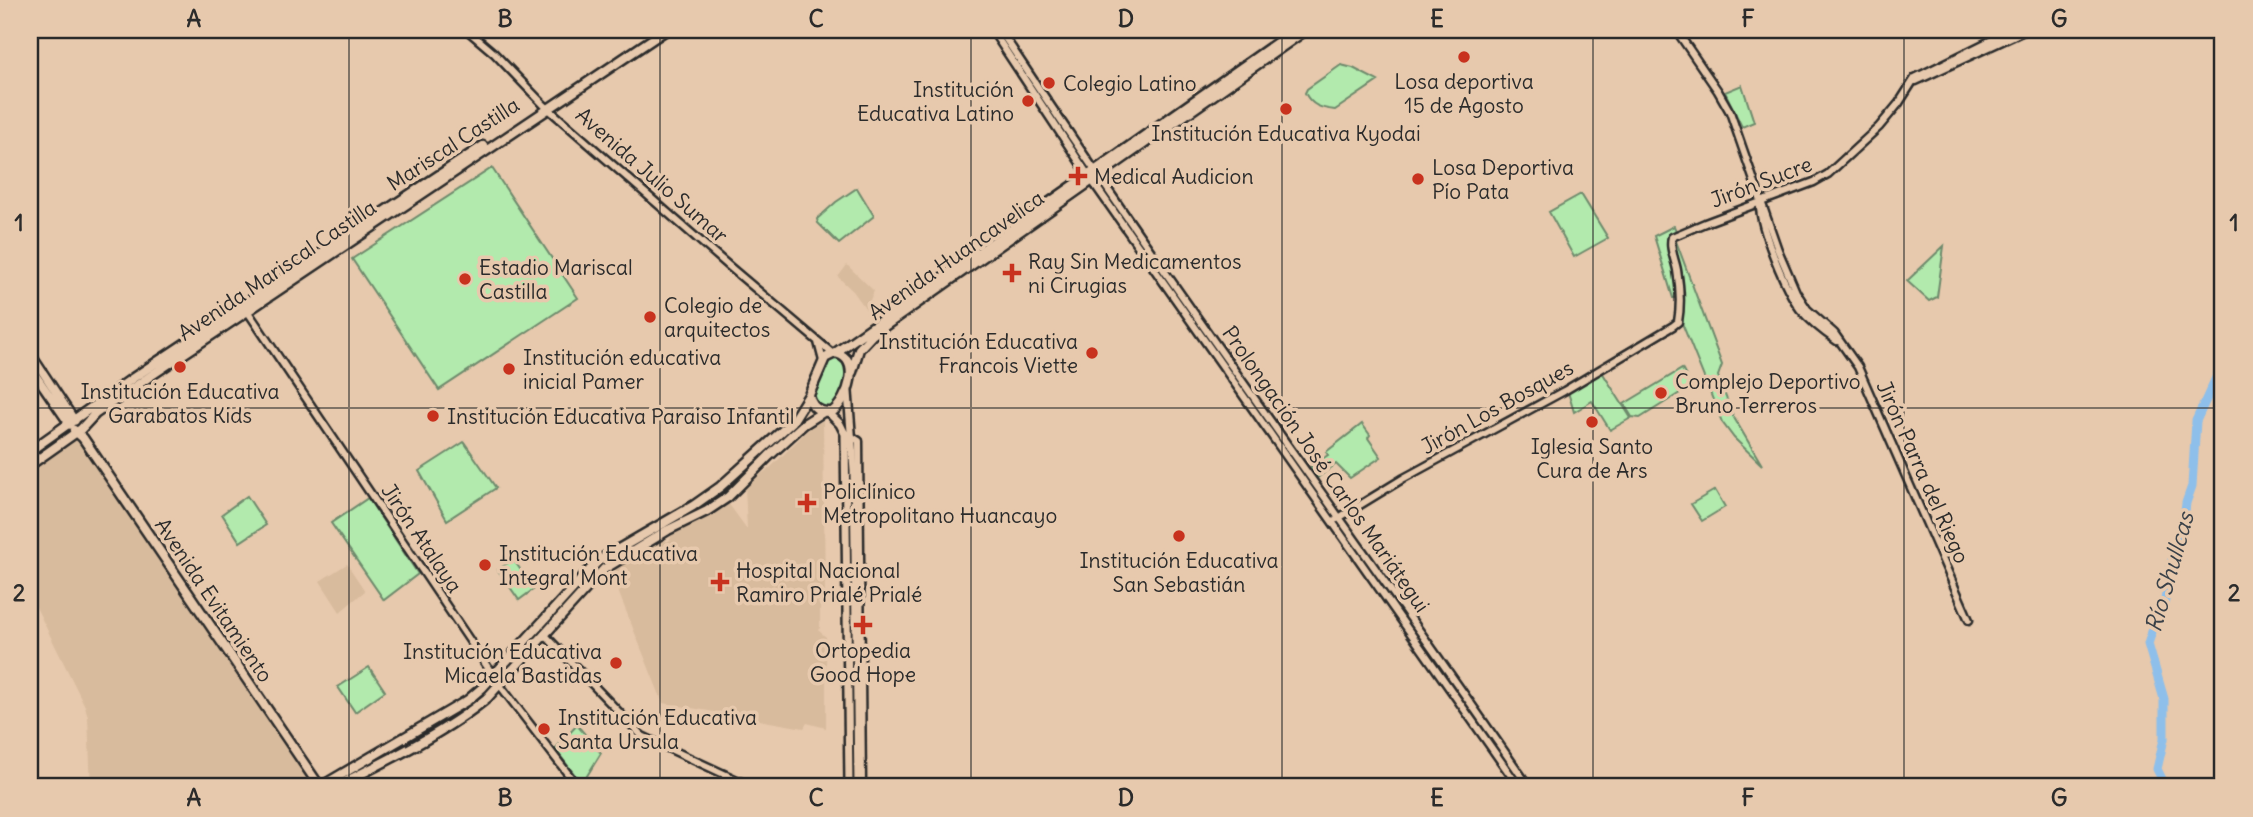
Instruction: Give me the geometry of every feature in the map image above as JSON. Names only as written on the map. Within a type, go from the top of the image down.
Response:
[{"type":"highway","name":"Mariscal Castilla","points":[[546,106],[657,30]]},
{"type":"highway","name":"Mariscal Castilla","points":[[546,106],[666,30]]},
{"type":"highway","name":"Avenida Huancavelica","points":[[850,378],[859,349],[872,335],[1296,30]]},
{"type":"highway","name":"Avenida Huancavelica","points":[[834,354],[1306,30]]},
{"type":"highway","name":"Avenida Mariscal Castilla","points":[[30,466],[80,433],[95,414],[245,307],[546,106]]},
{"type":"highway","name":"Avenida Mariscal Castilla","points":[[30,452],[113,391],[198,334],[245,307]]},
{"type":"highway","points":[[320,786],[468,700],[598,561],[634,545],[668,530],[707,511],[728,497],[804,424],[838,407],[848,393],[850,378],[847,360],[843,355],[828,355],[822,361],[809,395],[792,422],[732,478],[634,545],[604,569],[473,709],[335,787]]},
{"type":"highway","points":[[809,395],[813,406],[825,412]]},
{"type":"highway","name":"Avenida Evitamiento","points":[[72,423],[320,786]]},
{"type":"highway","points":[[758,452],[765,459]]},
{"type":"main road","name":"Avenida Evitamiento","points":[[30,353],[72,423]]},
{"type":"main road","name":"Avenida Evitamiento","points":[[30,367],[72,423]]},
{"type":"main road","points":[[848,393],[856,546],[855,615],[860,787]]},
{"type":"main road","points":[[825,412],[840,424],[845,434],[849,787]]},
{"type":"street","name":"Avenida Julio Sumar","points":[[467,30],[494,53],[546,106],[834,354]]},
{"type":"street","points":[[992,30],[1093,175]]},
{"type":"street","points":[[1000,30],[1093,175]]},
{"type":"street","name":"Jirón Parra del Riego","points":[[1676,30],[1730,112],[1760,201],[1796,292],[1807,309],[1833,333],[1858,367],[1969,620]]},
{"type":"street","name":"Jirón Sucre","points":[[1678,321],[1678,276],[1671,239],[1696,226],[1814,182],[1828,174],[1879,127],[1920,74],[2012,30]]},
{"type":"street","points":[[1911,83],[2026,30]]},
{"type":"street","name":"Prolongación José Carlos Mariátegui","points":[[1093,175],[1336,520],[1529,787]]},
{"type":"street","name":"Jirón Atalaya","points":[[245,307],[499,684],[578,787]]},
{"type":"street","name":"Jirón Los Bosques","points":[[1336,520],[1405,478],[1564,391],[1678,321]]},
{"type":"street","points":[[818,342],[822,361]]},
{"type":"street","name":"Prolongación José Carlos Mariátegui","points":[[1336,520],[1519,787]]},
{"type":"street","points":[[544,634],[642,736],[752,787]]},
{"type":"shaded area","points":[[847,265],[874,291],[866,309],[838,277]]},
{"type":"shaded area","name":"Hospital Nacional Ramiro Prialé Prialé","points":[[823,421],[825,594],[818,603],[818,630],[826,637],[826,728],[807,723],[804,728],[663,703],[610,571],[665,539],[667,542],[671,536],[728,503],[747,529],[745,486],[771,467],[812,426]]},
{"type":"shaded area","points":[[75,437],[81,439],[317,785],[315,787],[91,787],[88,717],[85,706],[30,595],[30,469]]},
{"type":"shaded area","points":[[347,564],[365,591],[340,612],[320,581]]},
{"type":"green space","points":[[1341,65],[1378,81],[1335,110],[1314,104],[1305,93],[1307,89]]},
{"type":"green space","points":[[1742,85],[1754,122],[1742,127],[1725,92]]},
{"type":"green space","name":"Estadio Mariscal Castilla","points":[[492,168],[578,298],[439,390],[352,259]]},
{"type":"green space","points":[[857,188],[874,216],[839,244],[817,219]]},
{"type":"green space","points":[[1581,194],[1608,238],[1574,257],[1549,212]]},
{"type":"green space","points":[[1674,226],[1676,231],[1668,238],[1676,298],[1673,298],[1654,236]]},
{"type":"green space","points":[[1676,241],[1722,365],[1718,376],[1733,416],[1762,465],[1734,438],[1722,422],[1682,323],[1679,266],[1674,245]]},
{"type":"green space","points":[[1944,246],[1937,297],[1929,301],[1907,281]]},
{"type":"green space","points":[[837,356],[843,361],[844,385],[833,407],[823,408],[813,402],[813,394],[828,359]]},
{"type":"green space","name":"Complejo Deportivo Bruno Terreros","points":[[1682,369],[1691,386],[1640,418],[1632,417],[1624,404]]},
{"type":"green space","points":[[1602,372],[1631,418],[1610,430],[1592,401],[1574,412],[1568,392]]},
{"type":"green space","points":[[1362,424],[1381,457],[1350,478],[1336,464],[1317,478],[1310,467],[1328,455],[1326,452]]},
{"type":"green space","points":[[464,442],[496,488],[447,520],[419,471]]},
{"type":"green space","points":[[1715,490],[1725,507],[1702,521],[1691,504]]},
{"type":"green space","points":[[247,496],[266,525],[240,542],[222,514]]},
{"type":"green space","points":[[368,498],[418,574],[384,600],[331,523]]},
{"type":"green space","points":[[513,559],[534,589],[519,600],[498,570]]},
{"type":"green space","points":[[369,667],[385,691],[355,712],[338,687]]},
{"type":"green space","points":[[577,725],[601,753],[582,784],[555,749]]},
{"type":"waterway","name":"Río Shullcas","points":[[2166,787],[2157,769],[2164,739],[2164,699],[2148,644],[2164,605],[2172,560],[2183,530],[2186,503],[2192,486],[2196,421],[2223,358]]},
{"type":"place","name":"Losa deportiva 15 de Agosto","points":[[1464,57]]},
{"type":"place","name":"Colegio Latino","points":[[1049,83]]},
{"type":"place","name":"Institución Educativa Latino","points":[[1028,101]]},
{"type":"place","name":"Institución Educativa Kyodai","points":[[1286,109]]},
{"type":"place","name":"Medical Audicion","points":[[1078,176]]},
{"type":"place","name":"Losa Deportiva Pío Pata","points":[[1418,179]]},
{"type":"place","name":"Ray Sin Medicamentos ni Cirugias","points":[[1012,273]]},
{"type":"place","name":"Estadio Mariscal Castilla","points":[[465,279]]},
{"type":"place","name":"Colegio de arquitectos","points":[[650,317]]},
{"type":"place","name":"Institución Educativa Francois Viette","points":[[1092,353]]},
{"type":"place","name":"Institución Educativa Garabatos Kids","points":[[180,367]]},
{"type":"place","name":"Institución educativa inicial Pamer","points":[[509,369]]},
{"type":"place","name":"Complejo Deportivo Bruno Terreros","points":[[1661,393]]},
{"type":"place","name":"Institución Educativa Paraiso Infantil","points":[[433,416]]},
{"type":"place","name":"Iglesia Santo Cura de Ars","points":[[1592,422]]},
{"type":"place","name":"Policlínico Metropolitano Huancayo","points":[[807,503]]},
{"type":"place","name":"Institución Educativa San Sebastián","points":[[1179,536]]},
{"type":"place","name":"Institución Educativa Integral Mont","points":[[485,565]]},
{"type":"place","name":"Hospital Nacional Ramiro Prialé Prialé","points":[[720,582]]},
{"type":"place","name":"Ortopedia Good Hope","points":[[863,625]]},
{"type":"place","name":"Institución Educativa Micaela Bastidas","points":[[616,663]]},
{"type":"place","name":"Institución Educativa Santa Ursula","points":[[544,729]]}]
